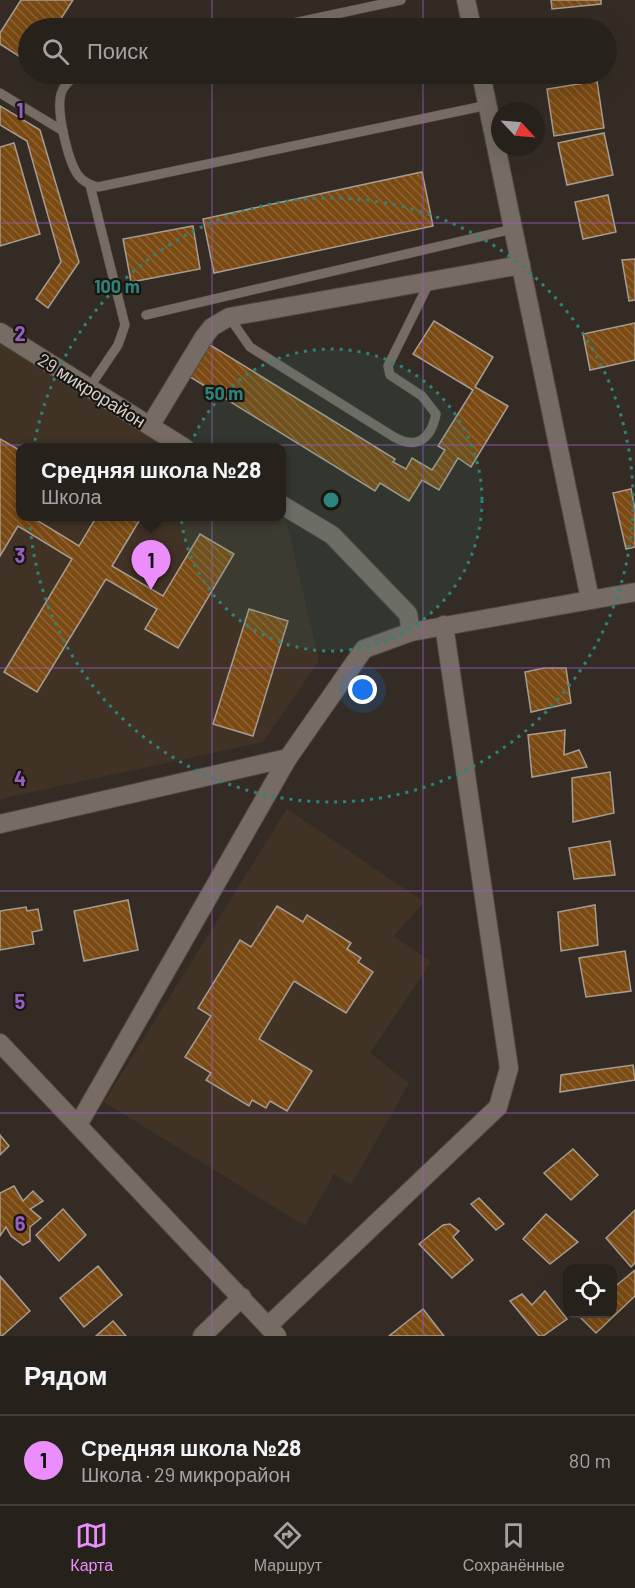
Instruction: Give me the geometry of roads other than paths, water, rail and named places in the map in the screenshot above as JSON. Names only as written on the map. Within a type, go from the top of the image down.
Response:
[{"type":"street","points":[[466,0],[470,18]]},
{"type":"street","points":[[483,84],[590,599]]},
{"type":"street","points":[[150,426],[204,337],[212,327],[229,317],[521,265]]},
{"type":"street","name":"29 микрорайон","points":[[0,332],[178,443]]},
{"type":"street","points":[[286,507],[332,536],[408,614],[411,632]]},
{"type":"street","points":[[78,1125],[288,758],[364,649],[411,632],[635,592]]},
{"type":"street","points":[[0,1043],[273,1331],[498,1107],[509,1068],[444,626]]},
{"type":"street","points":[[0,824],[288,758]]},
{"type":"street","points":[[202,1336],[242,1297]]},
{"type":"lane","points":[[317,18],[401,0]]},
{"type":"lane","points":[[67,84],[60,96],[63,131],[77,174],[90,185],[107,187],[488,105]]},
{"type":"lane","points":[[0,93],[63,131]]},
{"type":"lane","points":[[89,388],[118,345],[124,325],[90,185]]},
{"type":"lane","points":[[146,315],[513,229]]},
{"type":"lane","points":[[229,317],[250,347],[394,437],[406,444],[414,444],[427,436],[436,414],[422,396],[390,375],[388,366],[430,281]]},
{"type":"place","name":"Средняя школа №28","points":[[151,590]]}]
